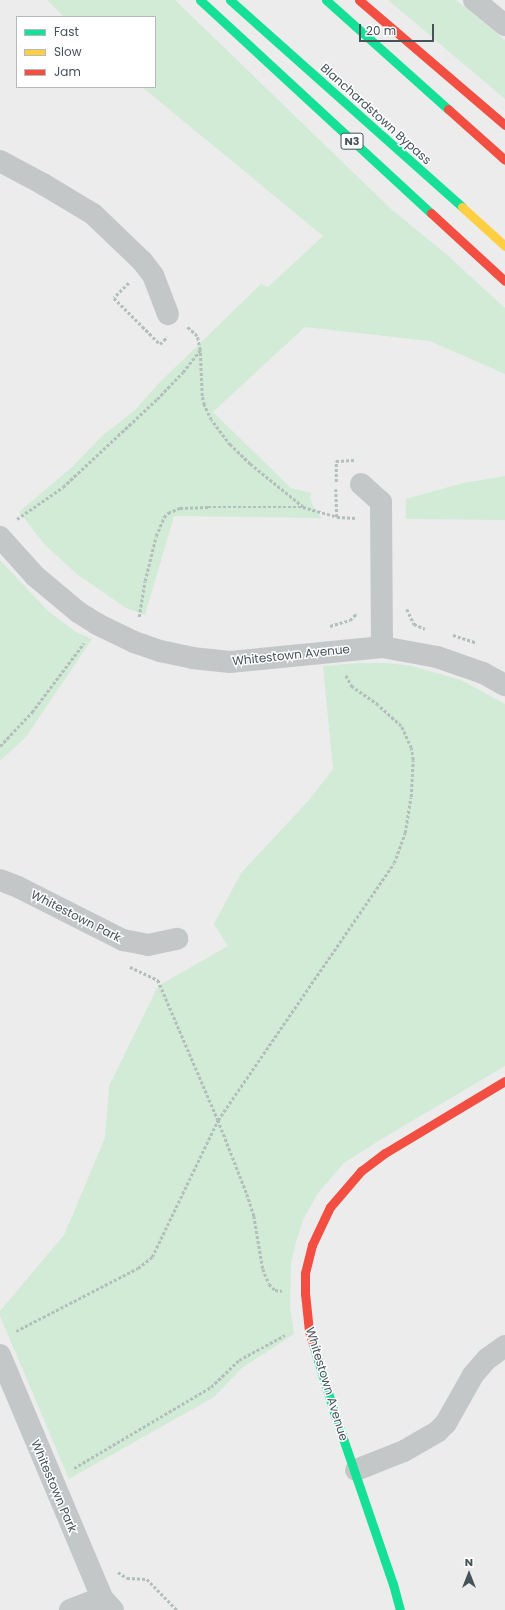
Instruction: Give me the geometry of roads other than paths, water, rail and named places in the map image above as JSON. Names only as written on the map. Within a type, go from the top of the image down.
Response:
[{"type":"main road","name":"N3","points":[[200,0],[505,281]]},
{"type":"main road","name":"Blanchardstown Bypass","points":[[230,0],[505,246]]},
{"type":"main road","points":[[326,0],[505,160]]},
{"type":"main road","points":[[359,0],[505,125]]},
{"type":"main road","name":"Whitestown Avenue","points":[[400,1610],[395,1590],[356,1470],[334,1412],[308,1324],[305,1294],[305,1273],[312,1245],[330,1207],[361,1171],[385,1152],[505,1081]]},
{"type":"street","points":[[474,0],[505,25]]},
{"type":"street","points":[[0,161],[43,184],[93,214],[142,261],[153,275],[174,324]]},
{"type":"street","points":[[361,484],[381,502],[382,647]]},
{"type":"street","name":"Whitestown Avenue","points":[[0,537],[51,592],[97,624],[134,642],[192,658],[230,662],[329,651],[382,647],[437,657],[483,673],[505,685]]},
{"type":"street","name":"Whitestown Park","points":[[0,880],[18,887],[123,940],[148,945],[177,939]]},
{"type":"street","points":[[356,1470],[404,1451],[438,1431],[446,1423],[473,1375],[487,1359],[505,1346]]},
{"type":"street","name":"Whitestown Park","points":[[2,1368],[108,1604]]},
{"type":"street","points":[[70,1610],[108,1604]]}]
